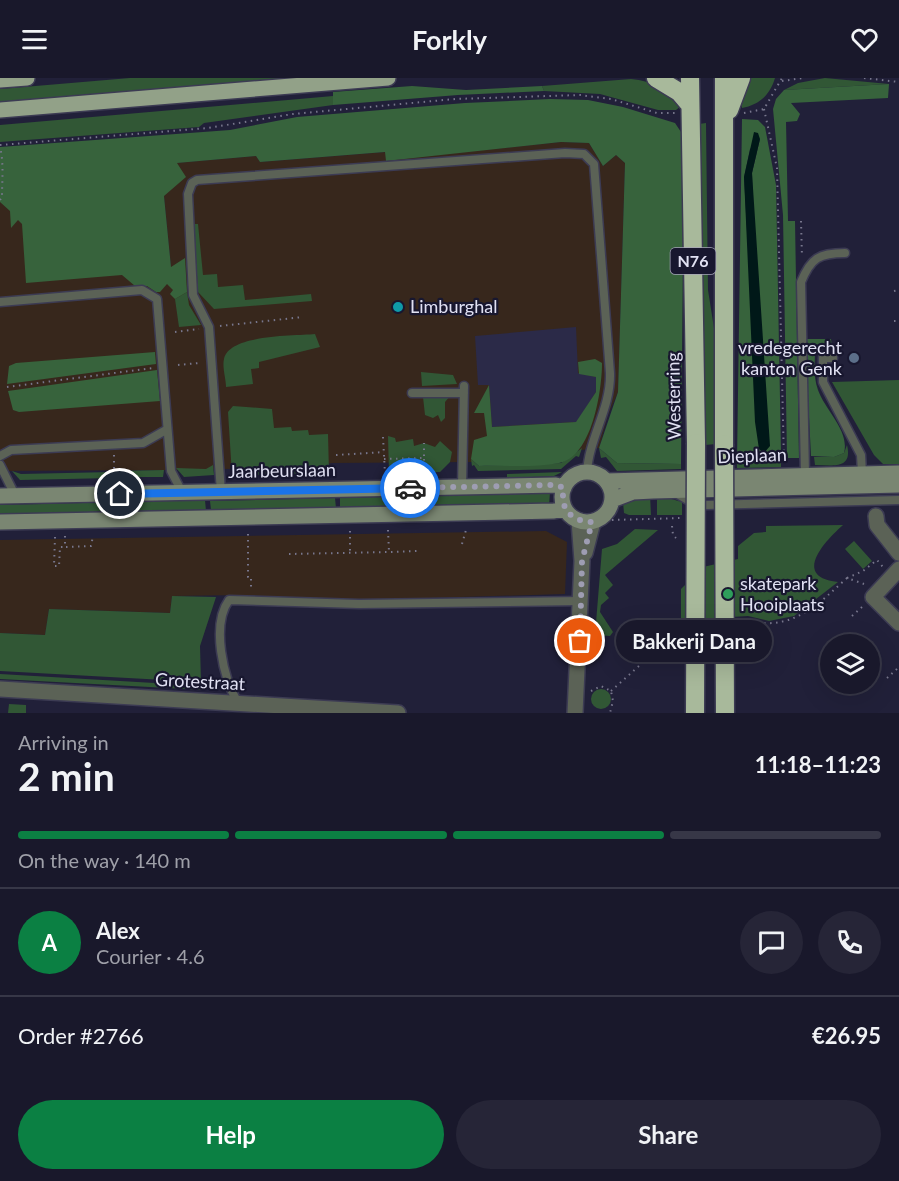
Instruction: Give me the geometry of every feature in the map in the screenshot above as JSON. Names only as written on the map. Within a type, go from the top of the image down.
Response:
[{"type":"highway","points":[[656,78],[679,92],[684,109]]},
{"type":"highway","name":"Westerring","points":[[690,78],[684,109],[696,443],[695,713]]},
{"type":"highway","name":"N76","points":[[723,78],[725,713]]},
{"type":"highway","points":[[723,126],[741,78]]},
{"type":"main road","points":[[0,80],[27,78]]},
{"type":"main road","points":[[0,110],[388,78]]},
{"type":"main road","points":[[564,508],[564,488],[573,476],[587,472]]},
{"type":"main road","name":"Dieplaan","points":[[587,472],[606,481],[899,472]]},
{"type":"main road","points":[[0,522],[554,511],[564,508],[592,523],[606,514],[612,500],[606,481]]},
{"type":"main road","name":"Jaarbeurslaan","points":[[7,496],[556,485],[564,488]]},
{"type":"main road","name":"Dieplaan","points":[[612,500],[633,492],[899,485]]},
{"type":"street","points":[[876,516],[877,525],[899,553]]},
{"type":"street","points":[[575,713],[582,561],[592,523]]},
{"type":"street","points":[[899,569],[873,597],[899,623]]},
{"type":"street","name":"Grotestraat","points":[[0,689],[398,713]]},
{"type":"lane","points":[[221,492],[209,327],[193,295],[188,194],[192,183],[197,180],[565,153],[584,154],[594,165],[610,385],[590,447],[587,472]]},
{"type":"lane","points":[[805,474],[801,282],[809,263],[828,253],[845,253]]},
{"type":"lane","points":[[0,302],[142,290],[157,298],[171,473],[183,493]]},
{"type":"lane","points":[[833,358],[823,358],[823,382],[861,455],[862,473]]},
{"type":"lane","points":[[412,393],[464,389],[462,487]]},
{"type":"lane","points":[[0,456],[11,450],[143,442],[166,430]]},
{"type":"lane","points":[[0,465],[7,496]]},
{"type":"lane","points":[[672,490],[685,500],[706,505],[899,500]]},
{"type":"lane","points":[[876,500],[876,516]]},
{"type":"lane","points":[[238,704],[227,685],[222,666],[222,610],[229,600],[359,603],[581,601]]},
{"type":"path","points":[[784,469],[777,168],[764,109],[782,80],[803,78]]},
{"type":"path","points":[[864,78],[899,82]]},
{"type":"path","points":[[0,200],[2,197],[0,171],[3,160],[0,146],[208,128],[293,114],[455,99],[580,95],[611,99],[657,113],[684,109]]},
{"type":"path","points":[[742,113],[764,109]]},
{"type":"path","points":[[801,221],[801,257],[807,267]]},
{"type":"path","points":[[894,291],[899,290]]},
{"type":"path","points":[[175,332],[303,317]]},
{"type":"path","points":[[894,321],[899,321]]},
{"type":"path","points":[[178,365],[212,362]]},
{"type":"path","points":[[7,387],[156,368]]},
{"type":"path","points":[[383,436],[385,483]]},
{"type":"path","points":[[424,442],[424,474]]},
{"type":"path","points":[[336,455],[384,452]]},
{"type":"path","points":[[384,459],[424,458]]},
{"type":"path","points":[[114,460],[114,479]]},
{"type":"path","points":[[592,523],[632,518],[623,514]]},
{"type":"path","points":[[672,526],[673,536],[676,538]]},
{"type":"path","points":[[388,530],[389,552]]},
{"type":"path","points":[[462,544],[466,530]]},
{"type":"path","points":[[350,531],[350,553]]},
{"type":"path","points":[[248,534],[248,577],[251,577],[251,599]]},
{"type":"path","points":[[65,536],[65,547]]},
{"type":"path","points":[[55,537],[54,566],[59,566],[60,547],[91,546],[93,536]]},
{"type":"path","points":[[289,554],[418,551]]},
{"type":"path","points":[[747,620],[767,624],[799,618],[847,578],[864,571],[877,560],[882,566]]},
{"type":"path","points":[[847,578],[863,585]]},
{"type":"path","points":[[852,616],[868,602]]},
{"type":"path","points":[[752,622],[754,632],[765,646]]},
{"type":"path","points":[[611,691],[675,634]]},
{"type":"path","points":[[887,678],[899,667]]},
{"type":"path","points":[[590,692],[601,686],[611,691],[614,701],[610,713]]},
{"type":"shaded area","points":[[754,132],[758,133],[760,139],[752,173],[770,446],[764,453],[759,449],[755,422],[744,177]]},
{"type":"shaded area","points":[[561,142],[589,143],[603,166],[616,155],[625,163],[618,392],[608,415],[599,448],[472,462],[332,463],[312,467],[181,470],[0,471],[0,194],[171,267],[164,196],[176,163],[256,156],[260,162],[386,152],[386,160]]},
{"type":"shaded area","points":[[576,327],[578,373],[596,377],[596,392],[577,422],[492,427],[489,385],[478,385],[475,336]]},
{"type":"shaded area","points":[[546,531],[567,542],[565,594],[360,600],[244,595],[172,596],[170,613],[49,609],[45,635],[0,633],[0,540]]},
{"type":"green space","points":[[130,78],[292,78],[0,102],[0,89]]},
{"type":"green space","points":[[750,78],[775,78],[763,98],[742,108],[741,100]]},
{"type":"green space","points":[[825,78],[889,84],[784,90],[798,83]]},
{"type":"green space","points":[[631,79],[659,87],[681,106],[676,110],[658,110],[600,94],[544,91],[542,86]]},
{"type":"green space","points":[[889,84],[888,98],[791,103],[800,114],[797,121],[786,122],[788,221],[795,221],[799,458],[787,458],[783,215],[773,109],[776,99],[784,90]]},
{"type":"green space","points":[[412,86],[466,90],[542,86],[544,91],[333,105],[333,92]]},
{"type":"green space","points":[[333,96],[333,105],[204,123],[199,127],[0,142],[0,125]]},
{"type":"green space","points":[[550,99],[588,100],[623,107],[675,123],[681,132],[684,153],[681,464],[617,463],[599,448],[618,392],[625,163],[616,155],[603,166],[589,143],[561,142],[386,161],[385,152],[260,162],[256,156],[177,163],[186,177],[164,196],[171,267],[185,258],[187,292],[175,299],[170,294],[173,290],[167,284],[160,292],[156,292],[147,286],[135,286],[122,275],[26,283],[22,224],[18,220],[11,228],[10,211],[0,202],[0,147],[230,130],[297,117],[465,103]]},
{"type":"green space","points":[[742,119],[758,120],[765,127],[776,185],[781,452],[737,461]],"holes":[[[760,139],[752,173],[759,449],[744,177],[750,149]]]},
{"type":"green space","points":[[706,123],[708,290],[716,341],[716,444],[705,445],[699,124]]},
{"type":"green space","points":[[194,224],[198,224],[203,275],[217,274],[218,287],[243,285],[245,300],[311,294],[312,301],[214,309],[198,292]]},
{"type":"green space","points":[[187,292],[189,305],[201,325],[179,327],[175,299]]},
{"type":"green space","points":[[315,334],[320,347],[259,362],[259,368],[251,369],[253,384],[226,387],[224,359],[229,351],[238,345],[264,338]]},
{"type":"green space","points":[[805,339],[831,339],[832,348],[815,348],[815,380],[821,398],[840,429],[845,445],[844,453],[834,457],[811,456]]},
{"type":"green space","points":[[155,352],[156,364],[7,384],[9,366],[16,363]]},
{"type":"green space","points":[[595,359],[602,363],[600,390],[593,421],[580,449],[570,458],[549,465],[519,466],[479,466],[471,459],[474,440],[487,436],[484,413],[474,413],[489,385],[492,427],[576,422],[596,392],[596,377],[579,374],[578,362]]},
{"type":"green space","points":[[157,370],[160,401],[19,412],[13,410],[8,391]]},
{"type":"green space","points":[[421,372],[453,375],[457,384],[422,386]]},
{"type":"green space","points":[[899,380],[899,464],[883,464],[874,455],[832,382]]},
{"type":"green space","points":[[451,395],[445,402],[445,418],[441,422],[438,415],[433,418],[425,415],[423,397]]},
{"type":"green space","points":[[233,406],[272,409],[274,428],[291,427],[292,431],[308,430],[309,435],[328,434],[329,473],[251,475],[251,470],[242,471],[242,475],[232,475],[228,412]]},
{"type":"green space","points":[[388,436],[395,438],[396,442],[413,439],[414,446],[424,443],[435,447],[440,441],[452,452],[450,462],[440,472],[389,473]]},
{"type":"green space","points":[[847,445],[847,459],[844,462],[834,465],[815,465],[814,457],[834,457],[844,453]]},
{"type":"green space","points":[[582,448],[579,457],[576,456],[561,469],[478,471],[474,465],[472,466],[471,459],[479,466],[561,463]]},
{"type":"green space","points":[[599,448],[617,463],[681,464],[681,469],[617,471],[606,457],[601,458]]},
{"type":"green space","points":[[781,452],[781,467],[737,468],[737,461]]},
{"type":"green space","points":[[213,465],[214,475],[184,477],[176,468],[206,469]]},
{"type":"green space","points":[[164,470],[163,477],[116,477],[116,471]]},
{"type":"green space","points":[[12,471],[21,474],[112,472],[112,478],[20,480]]},
{"type":"green space","points":[[562,472],[554,476],[507,478],[507,474]]},
{"type":"green space","points":[[507,491],[550,492],[549,506],[340,508],[340,498],[507,494]]},
{"type":"green space","points":[[650,494],[651,515],[624,513],[623,502]]},
{"type":"green space","points":[[657,495],[682,502],[682,515],[657,515]]},
{"type":"green space","points":[[335,498],[336,508],[211,510],[210,501]]},
{"type":"green space","points":[[205,500],[206,511],[0,515],[0,505]]},
{"type":"green space","points":[[843,525],[821,549],[814,566],[816,573],[824,579],[838,582],[794,616],[769,621],[748,616],[681,620],[681,589],[703,567],[738,559],[738,546],[754,533],[766,532],[766,526]]},
{"type":"green space","points":[[635,529],[658,530],[605,575],[613,585],[605,593],[609,598],[601,605],[600,612],[613,632],[610,636],[595,635],[602,549],[617,544]]},
{"type":"green space","points":[[854,541],[872,561],[863,569],[845,549]]},
{"type":"green space","points":[[172,596],[216,597],[200,646],[201,682],[0,671],[0,633],[45,635],[49,609],[170,613]]},
{"type":"green space","points":[[0,674],[206,686],[206,690],[0,679]]},
{"type":"green space","points":[[601,689],[608,692],[611,699],[608,706],[601,709],[594,706],[591,699],[594,692]]},
{"type":"green space","points":[[9,704],[26,705],[26,713],[8,713]]},
{"type":"way so far","points":[[410,488],[556,485],[564,488],[562,502],[570,516],[579,521],[592,522],[582,561],[580,641]]},
{"type":"place","name":"Limburghal","points":[[398,307]]},
{"type":"place","name":"vredegerecht kanton Genk","points":[[854,358]]},
{"type":"place","name":"skatepark Hooiplaats","points":[[728,594]]},
{"type":"place","name":"Bakkerij Dana","points":[[580,641]]},
{"type":"route","points":[[120,494],[410,488]]}]
